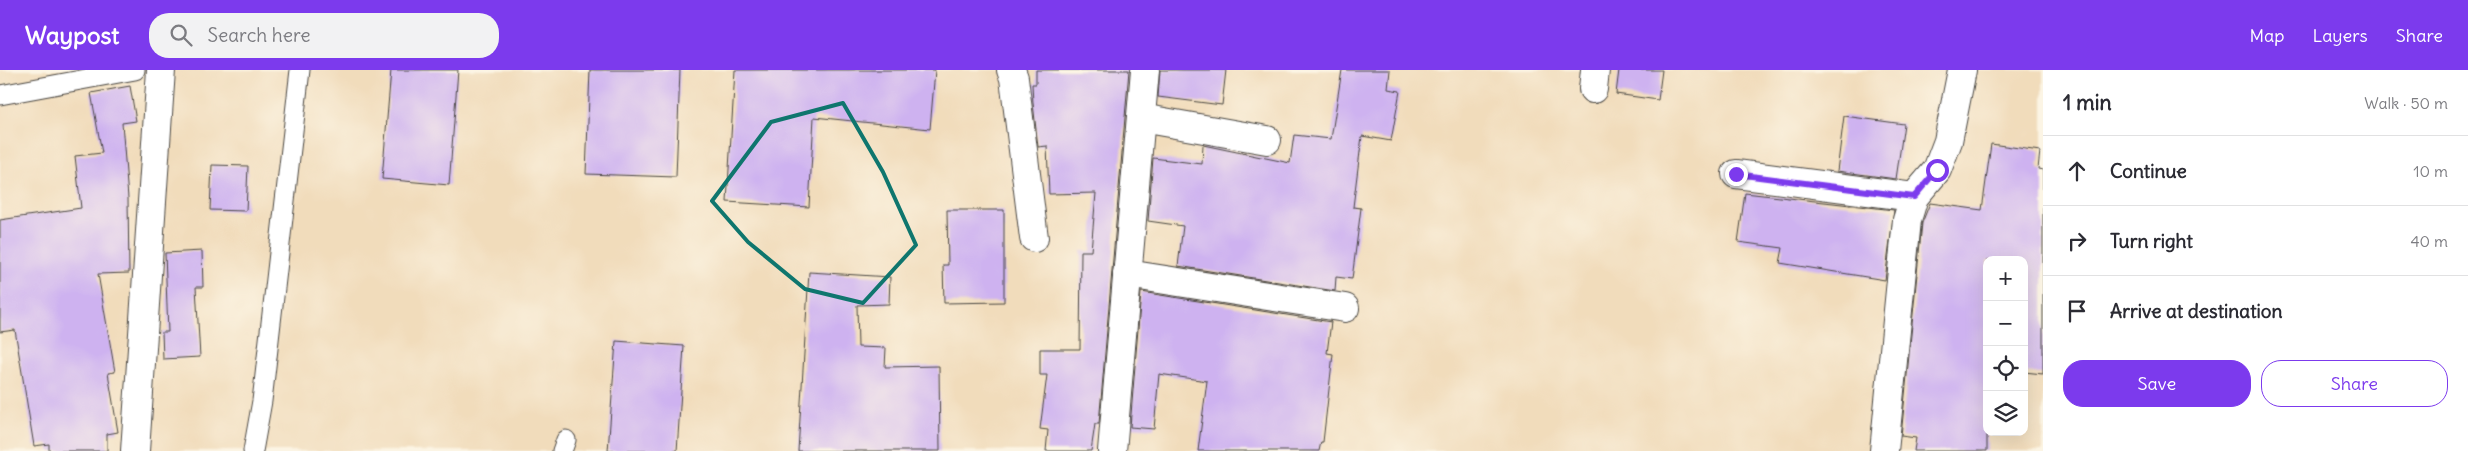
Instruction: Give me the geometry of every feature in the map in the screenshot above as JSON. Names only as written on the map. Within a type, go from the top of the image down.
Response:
[{"type":"street","points":[[135,451],[161,70]]},
{"type":"street","points":[[1011,70],[1014,78],[1034,238]]},
{"type":"street","points":[[1112,451],[1145,70]]},
{"type":"street","points":[[1884,451],[1906,220],[1914,197],[1937,170],[1948,141],[1962,70]]},
{"type":"street","points":[[1141,118],[1268,140]]},
{"type":"street","points":[[1736,174],[1914,197]]},
{"type":"street","points":[[1127,274],[1345,308]]},
{"type":"lane","points":[[0,95],[135,70]]},
{"type":"lane","points":[[253,451],[262,401],[300,70]]},
{"type":"highlighted area","points":[[843,103],[883,172],[916,245],[863,303],[805,289],[748,242],[712,201],[771,122]]},
{"type":"building","points":[[391,70],[458,70],[449,185],[382,179]]},
{"type":"building","points":[[590,70],[680,70],[676,177],[586,174]]},
{"type":"building","points":[[735,70],[935,70],[930,129],[814,117],[809,207],[727,202]]},
{"type":"building","points":[[1036,70],[1129,70],[1099,424],[1095,424],[1091,451],[1046,451],[1048,430],[1040,429],[1047,375],[1040,375],[1040,349],[1080,349],[1081,251],[1091,251],[1096,193],[1049,194],[1047,146],[1038,147],[1033,103],[1032,84],[1036,84]]},
{"type":"building","points":[[1160,70],[1226,70],[1222,105],[1158,97]]},
{"type":"building","points":[[1342,70],[1390,70],[1388,89],[1400,91],[1391,141],[1362,136],[1353,207],[1361,208],[1352,279],[1336,277],[1335,291],[1178,266],[1183,226],[1148,221],[1153,158],[1202,164],[1203,145],[1290,163],[1294,135],[1331,139]]},
{"type":"building","points":[[1619,70],[1662,70],[1658,100],[1616,94]]},
{"type":"building","points":[[130,86],[136,121],[122,123],[128,198],[129,273],[98,274],[115,372],[108,373],[118,432],[107,434],[107,451],[49,451],[49,444],[34,446],[15,330],[0,332],[0,220],[81,208],[75,156],[102,153],[91,93]]},
{"type":"building","points":[[1844,116],[1904,124],[1896,179],[1837,171]]},
{"type":"building","points":[[1991,144],[2040,151],[2038,169],[2043,170],[2043,374],[2028,372],[2028,256],[1983,256],[1983,436],[1987,436],[1987,451],[1914,451],[1916,438],[1901,436],[1922,223],[1930,203],[1982,210]]},
{"type":"building","points":[[212,165],[248,166],[246,211],[210,210]]},
{"type":"building","points":[[1745,193],[1894,210],[1885,280],[1780,263],[1783,248],[1738,242]]},
{"type":"building","points":[[947,210],[1004,210],[1004,302],[944,303],[943,265],[948,265]]},
{"type":"building","points":[[202,251],[203,287],[196,287],[200,357],[163,359],[162,332],[168,332],[165,253]]},
{"type":"building","points":[[809,272],[890,277],[889,304],[857,305],[858,347],[886,348],[885,367],[939,366],[940,451],[798,451]]},
{"type":"building","points":[[1141,292],[1331,322],[1327,353],[1333,354],[1323,442],[1321,442],[1319,451],[1198,451],[1207,381],[1159,374],[1154,429],[1130,427]]},
{"type":"building","points":[[616,341],[684,346],[677,451],[608,451]]},
{"type":"route","points":[[1736,174],[1914,197],[1937,170]]}]
